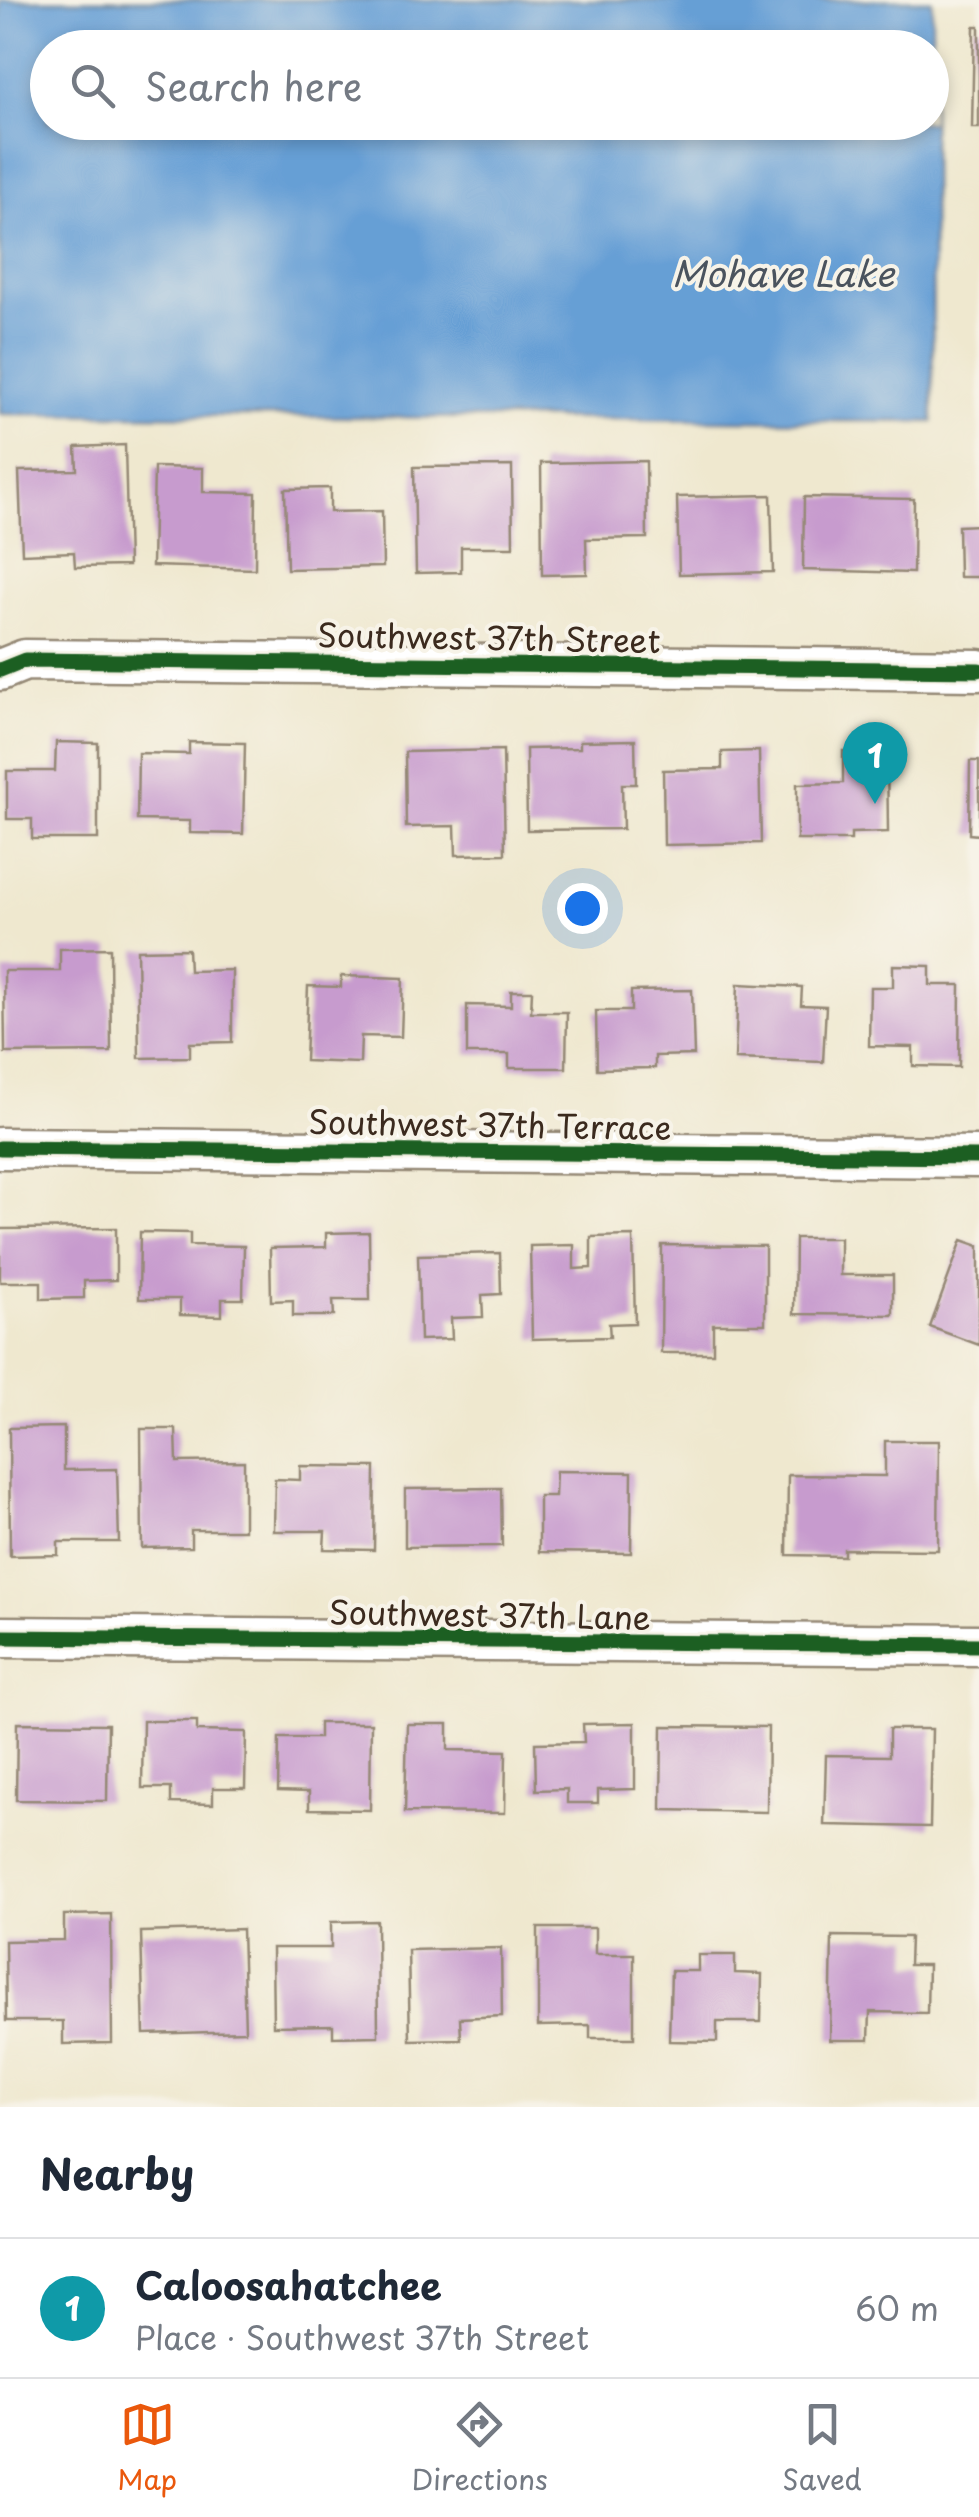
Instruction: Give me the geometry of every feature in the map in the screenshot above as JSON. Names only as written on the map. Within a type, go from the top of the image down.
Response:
[{"type":"street","name":"Southwest 37th Street","points":[[0,670],[25,660],[979,670]]},
{"type":"street","name":"Southwest 37th Terrace","points":[[0,1148],[979,1157]]},
{"type":"street","name":"Southwest 37th Lane","points":[[0,1637],[979,1646]]},
{"type":"water","name":"Mohave Lake","points":[[0,0],[932,0],[932,30],[30,30],[30,140],[932,140],[933,422],[0,414]]},
{"type":"building","points":[[974,26],[979,26],[979,128],[972,128]]},
{"type":"building","points":[[125,445],[128,566],[75,567],[74,552],[22,554],[19,471],[77,470],[76,447]]},
{"type":"building","points":[[646,461],[647,538],[586,539],[587,574],[542,575],[541,463]]},
{"type":"building","points":[[512,466],[513,547],[461,547],[461,572],[416,573],[414,467]]},
{"type":"building","points":[[154,467],[203,468],[203,492],[256,493],[255,569],[152,566]]},
{"type":"building","points":[[330,488],[330,512],[382,511],[383,567],[287,569],[285,489]]},
{"type":"building","points":[[771,495],[773,572],[679,574],[677,497]]},
{"type":"building","points":[[804,497],[914,499],[913,573],[803,570]]},
{"type":"building","points":[[979,525],[979,577],[959,577],[958,526]]},
{"type":"building","points":[[635,740],[636,784],[622,784],[623,829],[527,830],[526,749],[580,748],[580,741]]},
{"type":"building","points":[[56,742],[98,743],[98,839],[32,839],[32,819],[7,819],[7,771],[55,771]]},
{"type":"building","points":[[189,742],[245,743],[243,834],[190,833],[190,821],[137,820],[138,753],[189,754]]},
{"type":"building","points":[[503,750],[505,854],[456,855],[455,826],[406,827],[405,752]]},
{"type":"building","points":[[887,750],[888,832],[851,833],[851,840],[797,840],[797,784],[843,783],[843,751]]},
{"type":"building","points":[[759,751],[761,843],[664,845],[663,770],[722,769],[722,752]]},
{"type":"building","points":[[970,761],[979,761],[979,835],[969,834]]},
{"type":"building","points":[[110,948],[111,1052],[5,1053],[4,971],[60,971],[60,949]]},
{"type":"building","points":[[188,949],[189,971],[232,970],[232,1042],[190,1043],[190,1057],[139,1058],[137,950]]},
{"type":"building","points":[[893,965],[930,966],[930,985],[960,985],[959,1067],[913,1066],[913,1047],[869,1046],[870,987],[893,987]]},
{"type":"building","points":[[341,976],[403,978],[401,1037],[361,1036],[360,1063],[305,1061],[308,986],[341,987]]},
{"type":"building","points":[[738,984],[802,987],[801,1005],[826,1006],[823,1062],[735,1059]]},
{"type":"building","points":[[692,990],[694,1055],[655,1056],[655,1068],[597,1069],[596,1011],[631,1011],[631,991]]},
{"type":"building","points":[[511,991],[532,991],[531,1012],[567,1012],[566,1068],[509,1068],[509,1054],[467,1054],[467,1005],[511,1006]]},
{"type":"building","points":[[116,1228],[116,1280],[84,1281],[84,1298],[41,1299],[41,1282],[0,1282],[0,1229]]},
{"type":"building","points":[[140,1232],[190,1233],[190,1245],[244,1246],[243,1299],[222,1299],[222,1316],[180,1315],[180,1299],[139,1299]]},
{"type":"building","points":[[369,1232],[370,1300],[333,1300],[334,1316],[293,1316],[293,1300],[271,1301],[270,1248],[326,1247],[326,1233]]},
{"type":"building","points":[[633,1236],[635,1323],[609,1324],[610,1337],[532,1339],[530,1246],[574,1245],[574,1269],[591,1268],[591,1237]]},
{"type":"building","points":[[795,1238],[840,1238],[840,1275],[893,1275],[893,1315],[794,1314]]},
{"type":"building","points":[[962,1240],[979,1246],[979,1345],[930,1327]]},
{"type":"building","points":[[662,1245],[765,1246],[765,1324],[713,1324],[713,1353],[661,1353]]},
{"type":"building","points":[[500,1253],[501,1294],[482,1295],[483,1317],[451,1318],[452,1339],[420,1340],[418,1255]]},
{"type":"building","points":[[64,1427],[64,1470],[117,1469],[119,1542],[58,1542],[58,1555],[10,1556],[9,1428]]},
{"type":"building","points":[[141,1429],[176,1429],[177,1462],[244,1461],[244,1530],[191,1530],[191,1547],[142,1548]]},
{"type":"building","points":[[885,1441],[939,1441],[938,1550],[844,1549],[844,1556],[787,1555],[788,1475],[885,1476]]},
{"type":"building","points":[[300,1466],[375,1467],[374,1550],[324,1549],[325,1531],[274,1531],[275,1479],[300,1480]]},
{"type":"building","points":[[556,1471],[632,1472],[631,1553],[539,1552],[539,1496],[555,1496]]},
{"type":"building","points":[[501,1488],[502,1546],[405,1547],[405,1489]]},
{"type":"building","points":[[143,1721],[197,1721],[197,1731],[246,1732],[245,1788],[213,1788],[213,1804],[171,1803],[171,1788],[142,1788]]},
{"type":"building","points":[[17,1723],[108,1724],[107,1801],[16,1800]]},
{"type":"building","points":[[319,1723],[371,1723],[370,1810],[309,1809],[309,1792],[278,1791],[279,1738],[319,1738]]},
{"type":"building","points":[[635,1723],[635,1789],[598,1790],[598,1803],[567,1803],[567,1789],[536,1790],[535,1743],[584,1742],[583,1724]]},
{"type":"building","points":[[407,1724],[448,1724],[448,1750],[506,1751],[505,1813],[405,1812]]},
{"type":"building","points":[[662,1726],[768,1727],[767,1812],[661,1810]]},
{"type":"building","points":[[889,1729],[932,1729],[930,1827],[824,1825],[826,1755],[889,1756]]},
{"type":"building","points":[[111,1914],[112,2043],[63,2044],[63,2021],[6,2021],[5,1941],[64,1940],[64,1915]]},
{"type":"building","points":[[377,1921],[378,2036],[333,2037],[333,2025],[273,2026],[272,1948],[331,1948],[331,1922]]},
{"type":"building","points":[[538,1928],[595,1928],[595,1954],[634,1954],[634,2038],[590,2038],[590,2025],[538,2026]]},
{"type":"building","points":[[242,1929],[245,2031],[144,2034],[141,1932]]},
{"type":"building","points":[[832,1936],[910,1937],[909,1965],[928,1965],[927,2013],[870,2012],[869,2040],[830,2040]]},
{"type":"building","points":[[501,1948],[502,2016],[460,2018],[461,2039],[410,2040],[408,1950]]},
{"type":"building","points":[[698,1955],[735,1955],[735,1973],[762,1974],[761,2022],[717,2022],[717,2042],[669,2041],[671,1971],[698,1971]]},
{"type":"cycle path","points":[[0,670],[25,660],[979,670]]},
{"type":"cycle path","points":[[0,1148],[979,1157]]},
{"type":"cycle path","points":[[0,1637],[979,1645]]},
{"type":"place","name":"Caloosahatchee","points":[[875,804]]}]
